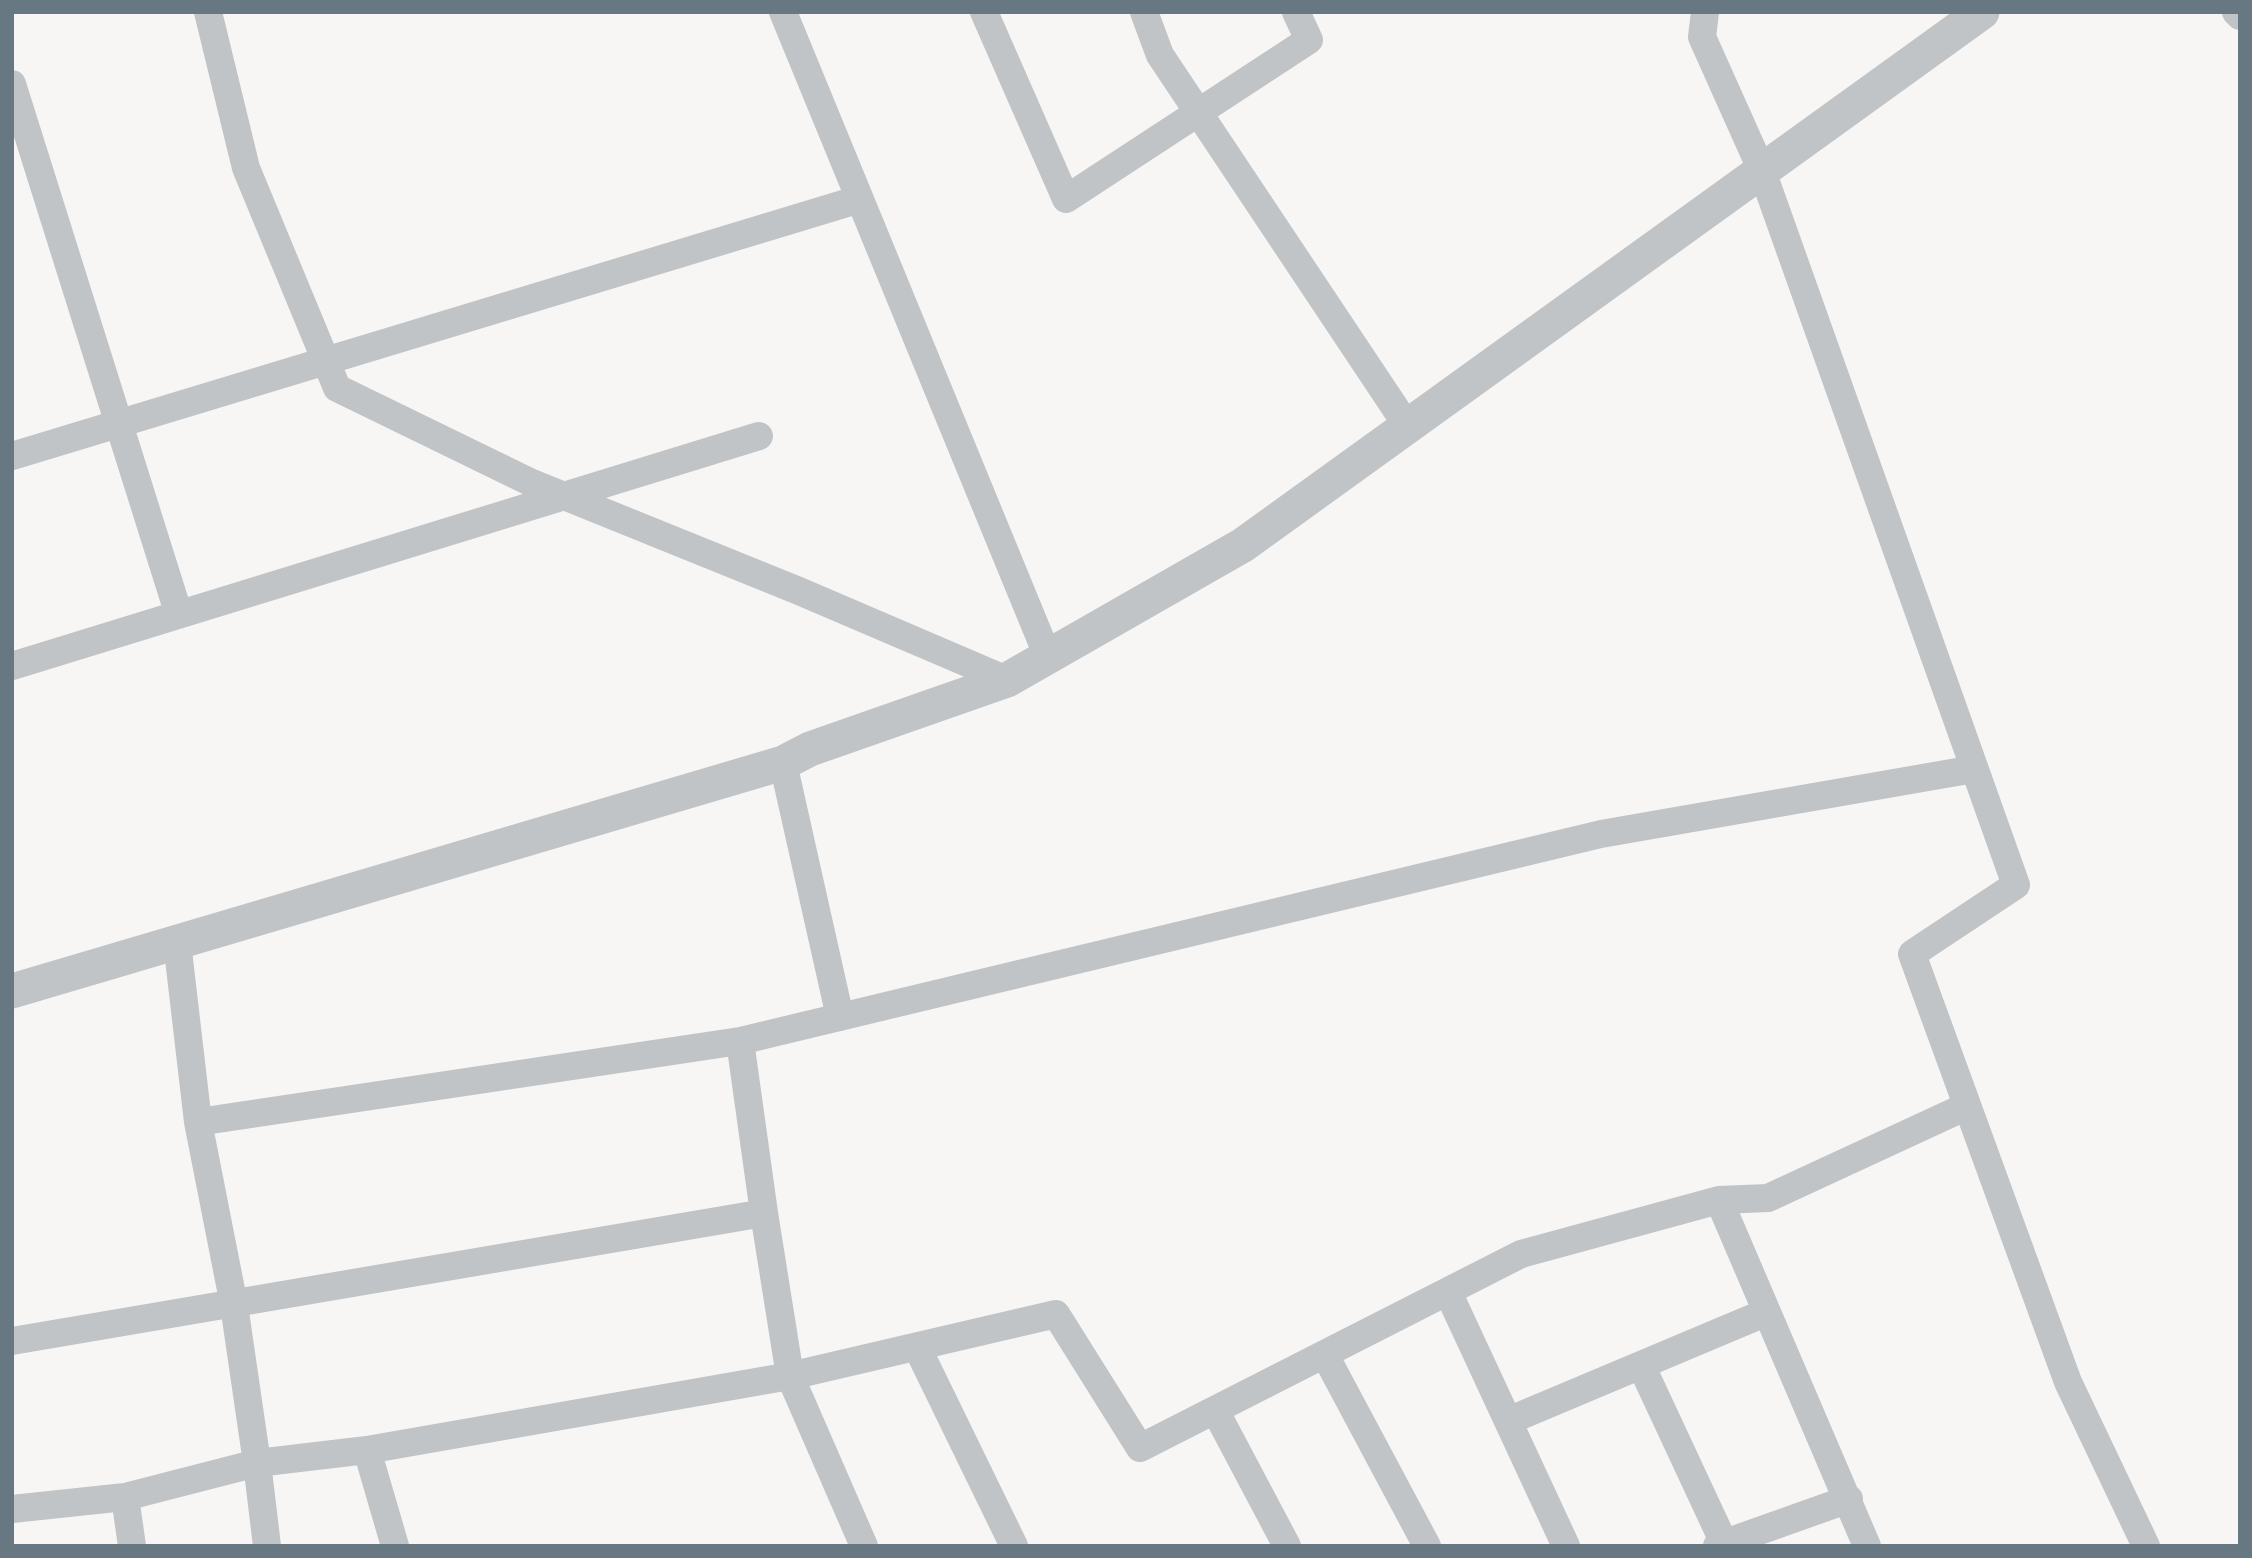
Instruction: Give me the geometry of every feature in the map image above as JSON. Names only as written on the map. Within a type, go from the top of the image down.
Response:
[{"type":"street","points":[[208,12],[246,168],[337,388],[563,496],[811,596],[1007,680]]},
{"type":"street","points":[[783,12],[1048,657]]},
{"type":"street","points":[[985,12],[1066,199],[1309,40],[1296,12]]},
{"type":"street","points":[[1143,12],[1160,55],[1408,427]]},
{"type":"street","points":[[1704,12],[1702,37],[1762,171],[2016,885],[1912,954],[2068,1382],[2146,1546]]},
{"type":"street","points":[[12,991],[783,763],[810,749],[1007,680],[1243,545],[1982,12]]},
{"type":"street","points":[[2236,12],[2240,16]]},
{"type":"street","points":[[12,84],[178,615]]},
{"type":"street","points":[[12,456],[860,199]]},
{"type":"street","points":[[12,666],[759,436]]},
{"type":"street","points":[[783,763],[840,1017]]},
{"type":"street","points":[[198,1122],[740,1041],[1601,834],[1974,769]]},
{"type":"street","points":[[177,942],[198,1122],[234,1305],[267,1546]]},
{"type":"street","points":[[740,1041],[790,1376],[864,1546]]},
{"type":"street","points":[[12,1509],[125,1497],[257,1463],[367,1450],[790,1376],[1056,1314],[1140,1448],[1521,1254],[1719,1200],[1768,1198],[1967,1106]]},
{"type":"street","points":[[1719,1200],[1867,1546]]},
{"type":"street","points":[[12,1341],[764,1213]]},
{"type":"street","points":[[1448,1292],[1566,1546]]},
{"type":"street","points":[[1508,1421],[1767,1312]]},
{"type":"street","points":[[917,1347],[1014,1546]]},
{"type":"street","points":[[1325,1354],[1427,1546]]},
{"type":"street","points":[[1641,1365],[1721,1545],[1849,1499]]},
{"type":"street","points":[[1215,1410],[1287,1546]]},
{"type":"street","points":[[367,1450],[395,1546]]},
{"type":"street","points":[[125,1497],[132,1546]]}]
